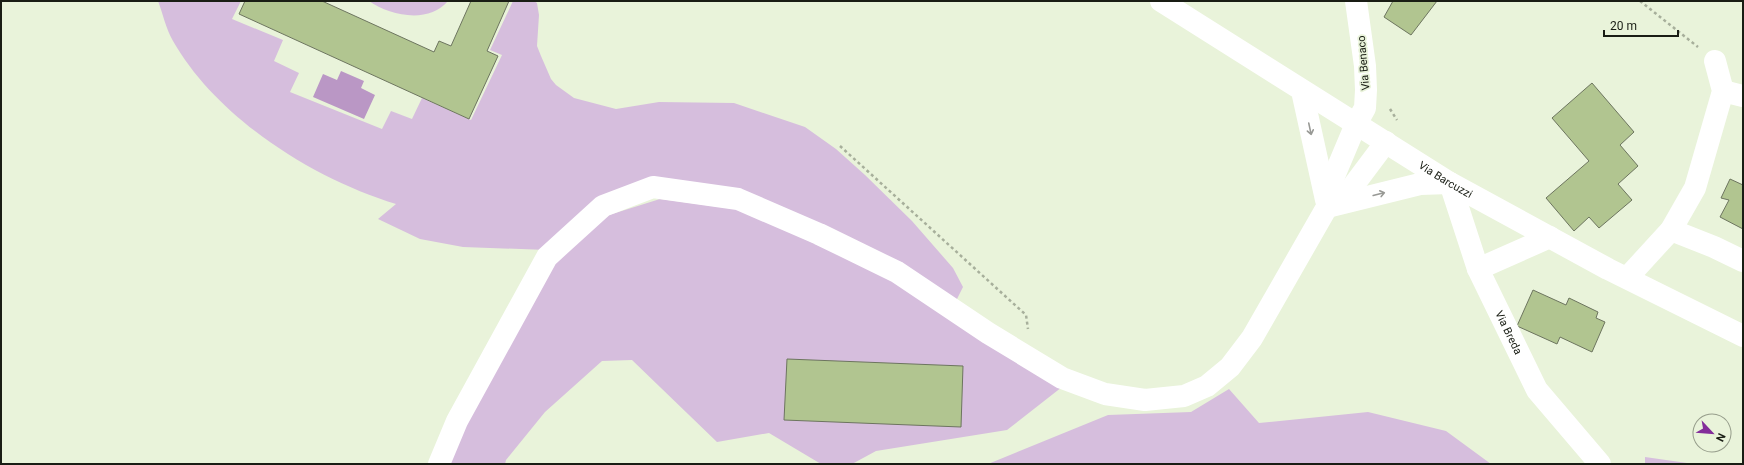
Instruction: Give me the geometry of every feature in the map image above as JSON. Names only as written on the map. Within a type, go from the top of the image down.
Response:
[{"type":"street","name":"Via Barcuzzi","points":[[1161,1],[1450,183],[1627,278],[1743,336]]},
{"type":"street","name":"Via Benaco","points":[[1327,208],[1332,180],[1364,108],[1366,90],[1356,1]]},
{"type":"street","points":[[1627,278],[1671,230],[1695,188],[1733,93],[1715,61]]},
{"type":"street","points":[[1302,91],[1327,208]]},
{"type":"street","points":[[439,464],[457,420],[547,257],[603,206],[653,187],[738,199],[819,234],[897,272],[988,333],[1062,378],[1104,394],[1144,400],[1184,396],[1207,386],[1230,368],[1252,338],[1327,208],[1350,190],[1386,142]]},
{"type":"street","points":[[1327,208],[1420,184],[1450,183]]},
{"type":"street","name":"Via Breda","points":[[1450,183],[1478,269],[1537,390],[1600,464]]},
{"type":"street","points":[[1671,230],[1714,247],[1743,261]]},
{"type":"street","points":[[1478,269],[1550,237]]},
{"type":"path","points":[[1640,1],[1715,61]]},
{"type":"path","points":[[840,146],[1026,315],[1033,359]]},
{"type":"shaded area","points":[[158,1],[241,1],[232,19],[283,40],[274,61],[299,73],[290,92],[382,129],[391,111],[412,119],[422,98],[471,120],[502,55],[490,50],[513,1],[534,1],[537,3],[539,15],[537,46],[541,56],[551,79],[556,85],[574,98],[616,109],[659,102],[734,103],[805,127],[836,149],[912,221],[953,268],[963,287],[954,305],[812,221],[648,182],[547,250],[463,247],[420,239],[378,219],[396,204],[364,193],[332,179],[301,162],[270,142],[241,120],[215,95],[192,69],[173,41],[166,26]]},
{"type":"shaded area","points":[[369,1],[448,1],[431,13],[409,15],[388,11]]},
{"type":"shaded area","points":[[341,71],[364,81],[361,88],[375,95],[364,119],[313,97],[323,74],[337,80]]},
{"type":"shaded area","points":[[660,199],[742,210],[895,281],[1062,387],[1007,430],[876,451],[852,464],[821,464],[769,433],[717,442],[632,360],[602,361],[545,412],[506,460],[505,464],[445,464],[558,256],[609,215]]},
{"type":"shaded area","points":[[1229,389],[1259,423],[1368,412],[1446,431],[1491,464],[988,464],[1108,415],[1191,412]]},
{"type":"shaded area","points":[[1645,457],[1694,464],[1645,464]]},
{"type":"building","points":[[245,1],[322,1],[434,52],[439,41],[451,46],[471,1],[509,1],[487,51],[498,56],[469,119],[239,14]]},
{"type":"building","points":[[1393,1],[1437,1],[1411,35],[1384,17]]},
{"type":"building","points":[[1592,83],[1634,132],[1620,145],[1638,166],[1618,184],[1632,200],[1599,228],[1589,217],[1574,231],[1546,198],[1589,161],[1552,118]]},
{"type":"building","points":[[1730,179],[1743,185],[1743,229],[1720,217],[1729,200],[1721,198]]},
{"type":"building","points":[[1533,290],[1566,305],[1569,298],[1598,312],[1596,318],[1605,322],[1592,352],[1560,337],[1557,344],[1517,326]]},
{"type":"building","points":[[787,359],[963,366],[961,427],[784,420]]}]
